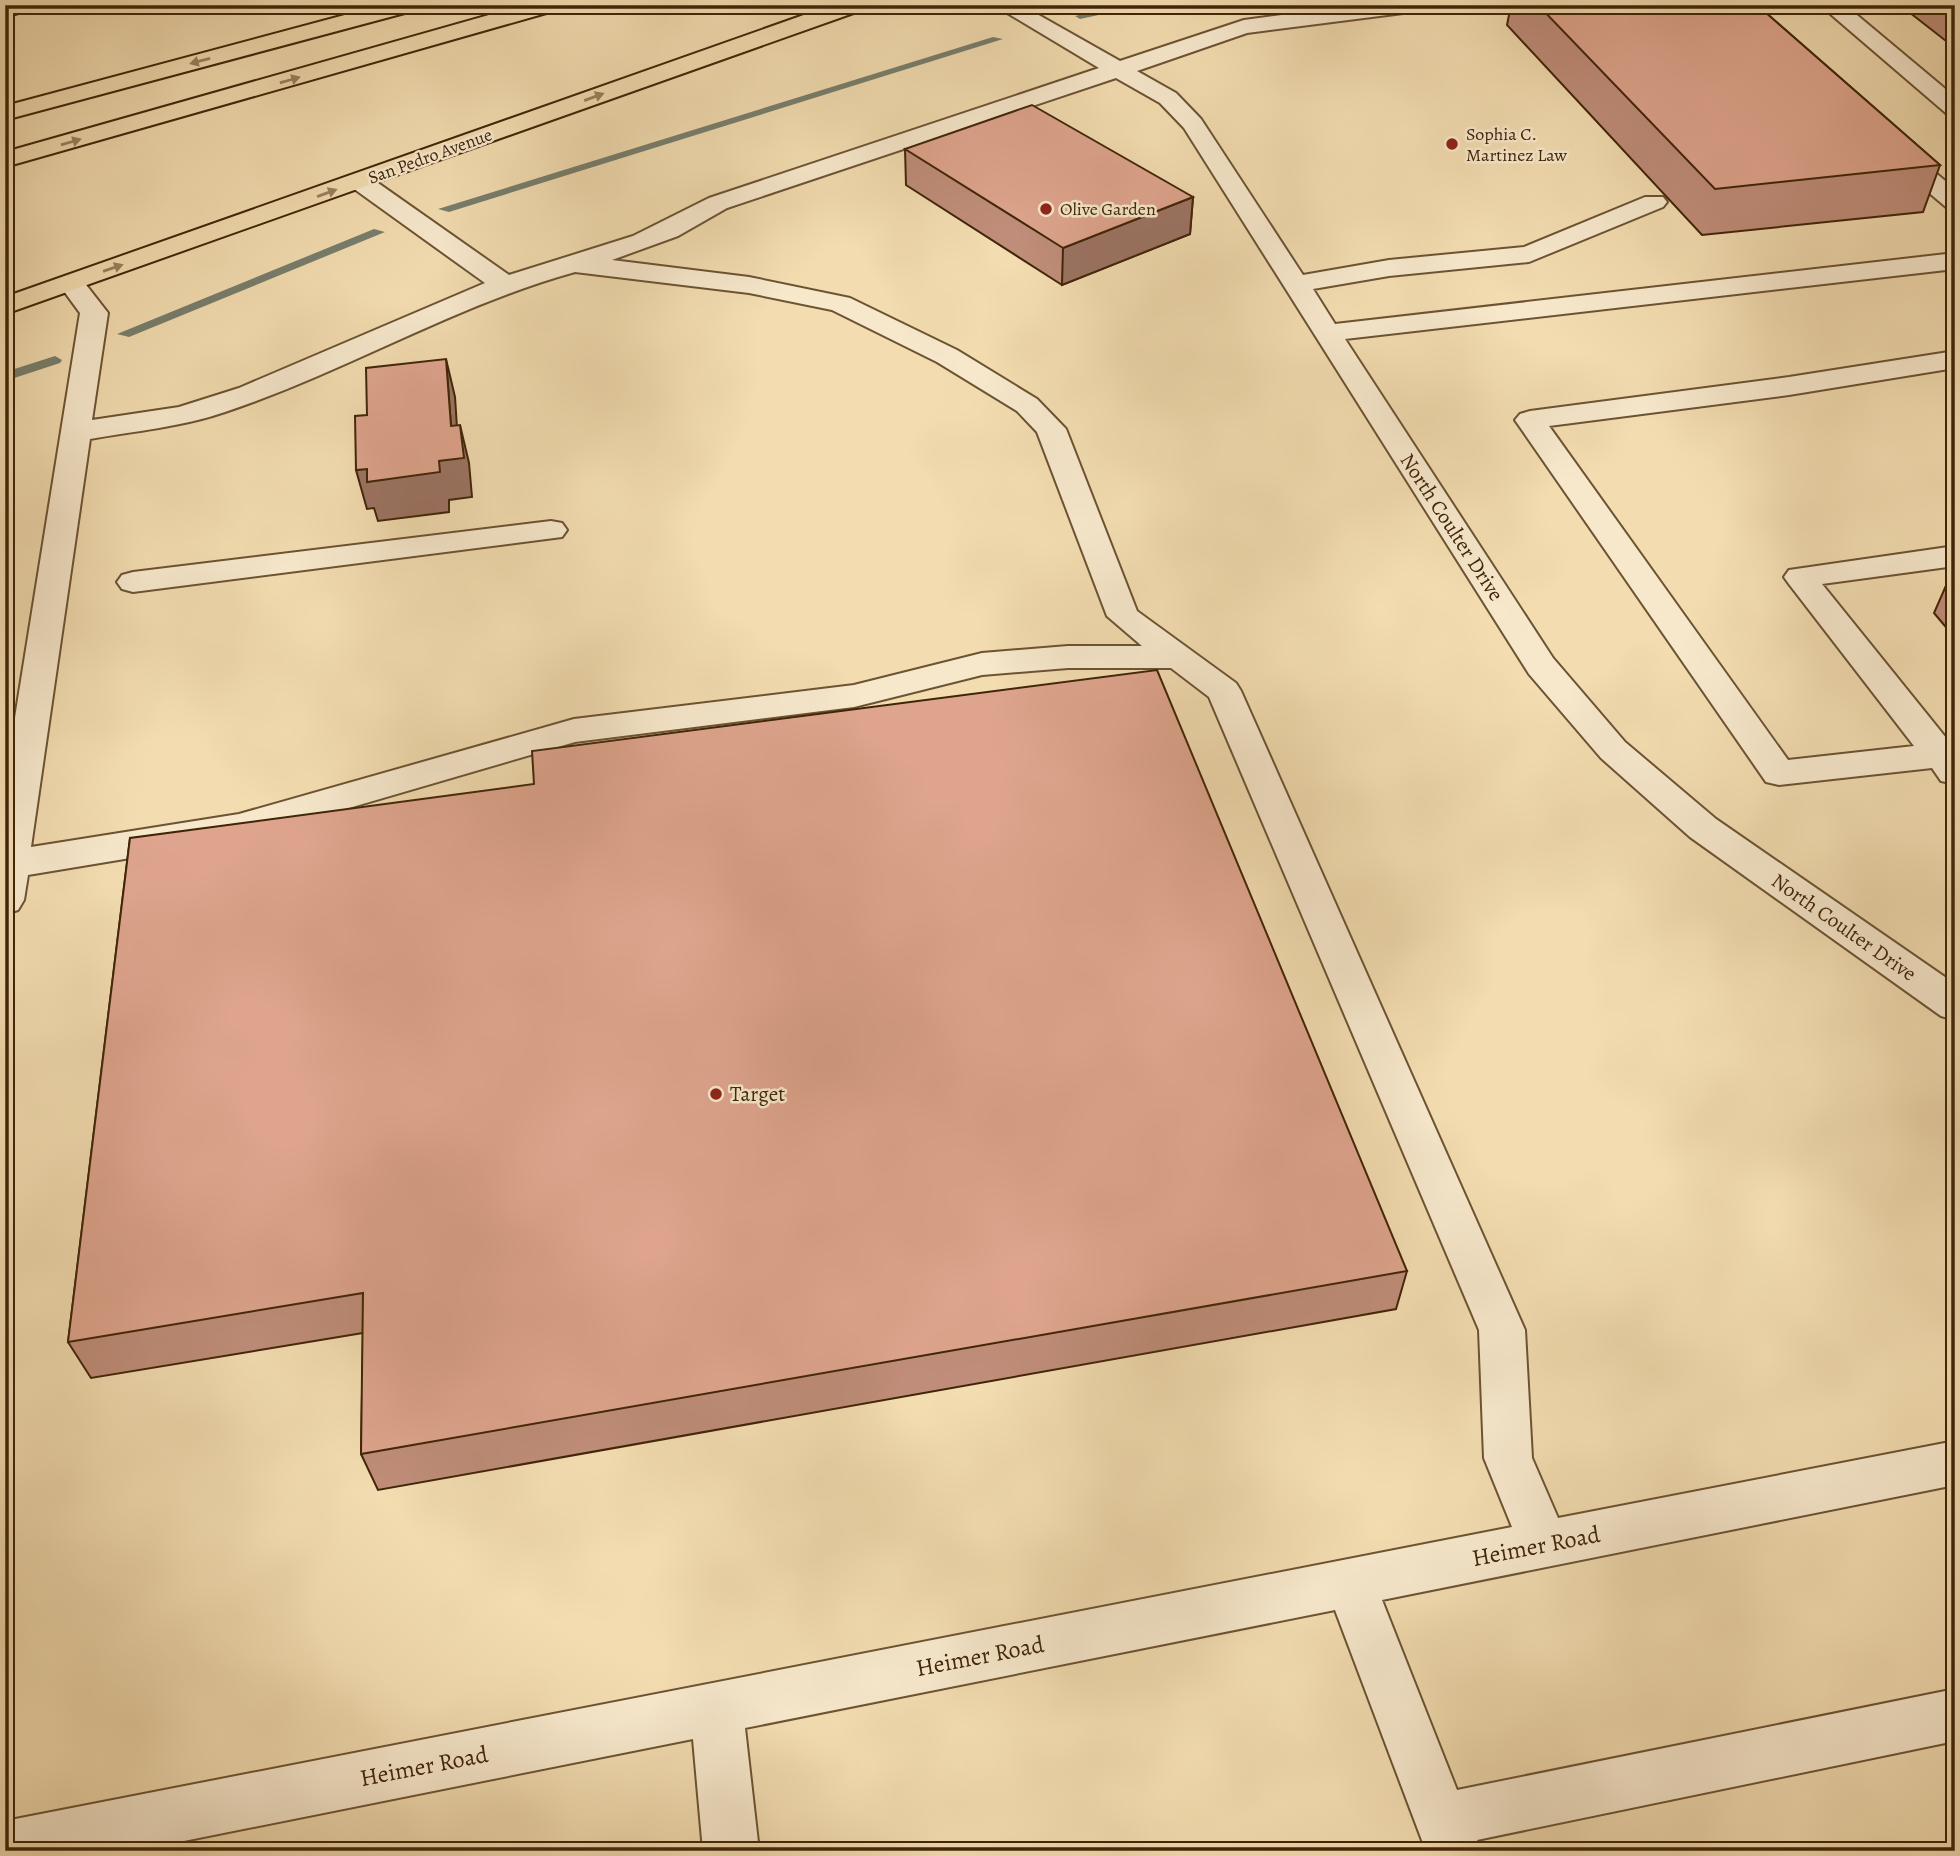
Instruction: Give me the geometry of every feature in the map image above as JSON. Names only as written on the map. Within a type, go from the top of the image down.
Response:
[{"type":"main road","points":[[5,10],[20,5]]},
{"type":"main road","points":[[5,113],[408,5]]},
{"type":"main road","points":[[5,160],[549,5]]},
{"type":"main road","points":[[505,18],[570,5]]},
{"type":"main road","name":"San Pedro Avenue","points":[[5,306],[854,5]]},
{"type":"street","name":"North Coulter Drive","points":[[1005,5],[1118,67],[1168,98],[1194,124],[1541,666],[1613,750],[1703,828],[1955,1005]]},
{"type":"street","points":[[76,432],[210,408],[289,378],[505,285],[684,226],[718,203],[1118,67],[1244,27],[1411,5]]},
{"type":"street","points":[[1831,5],[1955,109]]},
{"type":"street","points":[[1880,139],[1955,202]]},
{"type":"street","points":[[359,181],[505,285]]},
{"type":"street","points":[[1296,284],[1389,268],[1529,254],[1654,202]]},
{"type":"street","points":[[1326,333],[1955,261]]},
{"type":"street","points":[[575,264],[749,285],[840,304],[947,356],[1027,405],[1051,429],[1123,616],[1224,691],[1502,1330],[1508,1458],[1544,1544]]},
{"type":"street","points":[[5,900],[94,313],[71,283]]},
{"type":"street","points":[[1948,764],[1779,773],[1530,420],[1955,359]]},
{"type":"street","points":[[133,582],[551,530]]},
{"type":"street","points":[[1948,764],[1800,577],[1955,556]]},
{"type":"street","points":[[11,864],[239,827],[574,731],[854,696],[982,664],[1068,657],[1175,657]]},
{"type":"street","name":"Heimer Road","points":[[5,1849],[1955,1463]]},
{"type":"street","points":[[1350,1583],[1448,1835],[1955,1715]]},
{"type":"street","points":[[716,1708],[731,1851]]},
{"type":"building","points":[[1538,5],[1757,5],[1940,165],[1715,189]]},
{"type":"building","points":[[1032,105],[1193,197],[1063,248],[905,149]]},
{"type":"building","points":[[446,359],[451,426],[460,425],[464,458],[439,461],[440,472],[367,482],[367,469],[356,470],[355,416],[367,415],[366,368]]},
{"type":"building","name":"Target","points":[[1157,670],[1407,1271],[361,1454],[363,1293],[68,1342],[130,838],[534,784],[532,751]]},
{"type":"waterway","points":[[1080,16],[1140,5]]},
{"type":"waterway","points":[[444,209],[997,39]]},
{"type":"waterway","points":[[124,334],[379,232]]},
{"type":"waterway","points":[[5,377],[55,360]]},
{"type":"place","name":"Sophia C. Martinez Law","points":[[1452,144]]},
{"type":"place","name":"Olive Garden","points":[[1046,209]]},
{"type":"place","name":"Target","points":[[716,1094]]}]
